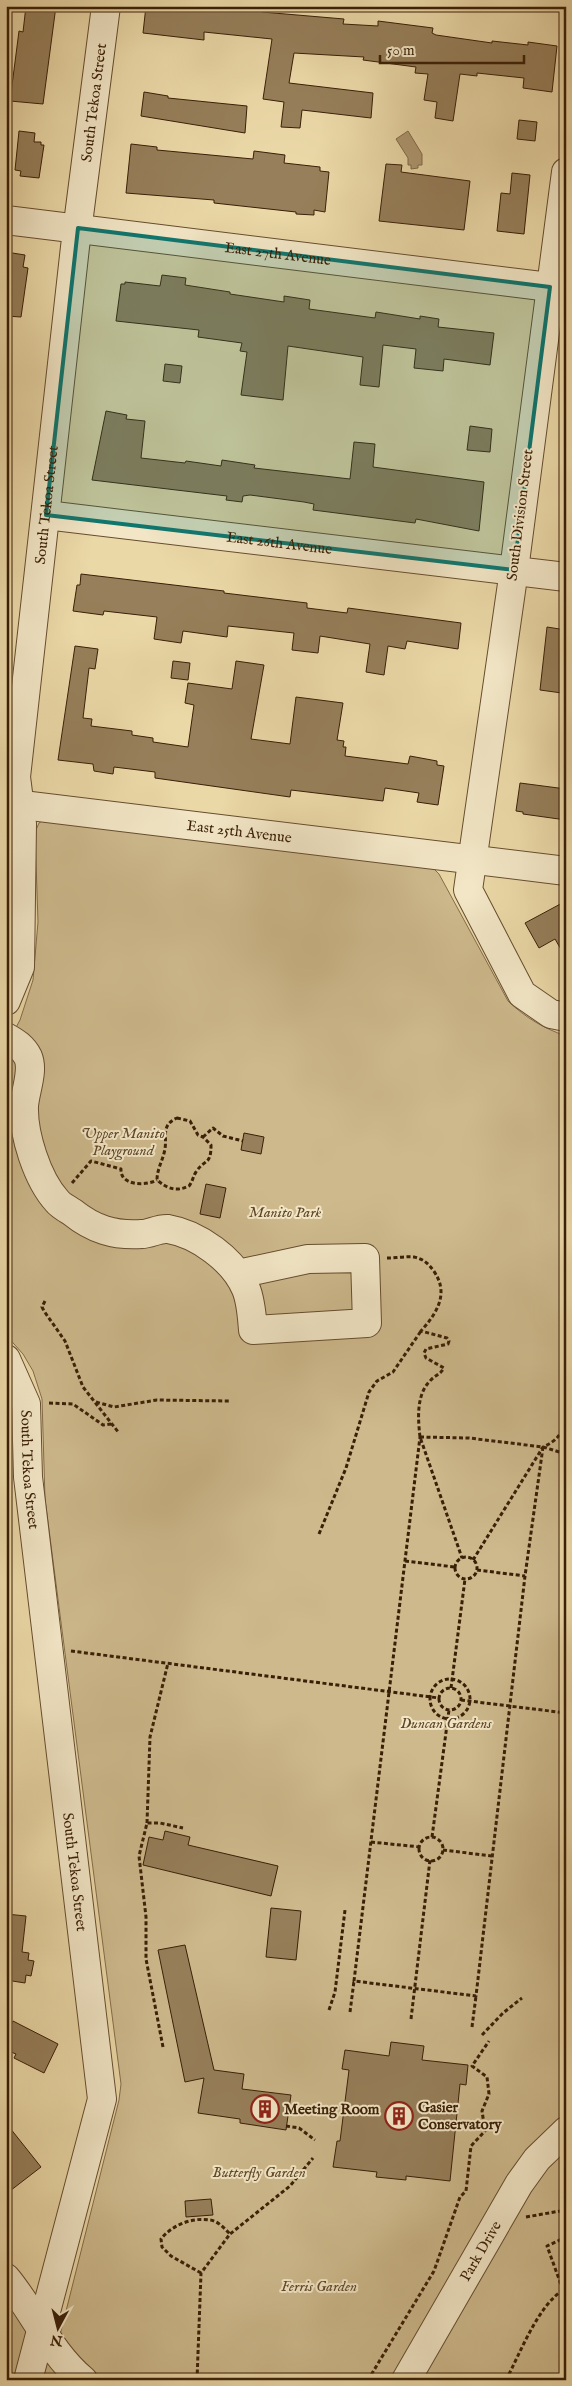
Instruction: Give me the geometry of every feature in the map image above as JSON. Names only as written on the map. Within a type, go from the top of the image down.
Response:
[{"type":"street","name":"South Tekoa Street","points":[[6,1001],[20,966],[22,824],[13,804],[78,228],[106,6]]},
{"type":"street","name":"South Division Street","points":[[566,172],[558,288],[514,570],[468,890],[522,994],[551,1014],[566,1018]]},
{"type":"street","name":"East 27th Avenue","points":[[6,220],[558,288]]},
{"type":"street","name":"East 26th Avenue","points":[[46,515],[566,577]]},
{"type":"street","name":"East 25th Avenue","points":[[13,804],[473,858],[566,871]]},
{"type":"street","points":[[6,1037],[18,1043],[29,1058],[29,1074],[24,1104],[25,1129],[39,1172],[56,1201],[89,1225],[110,1233],[132,1235],[165,1229],[183,1232],[198,1240],[238,1274],[247,1290],[254,1330],[367,1323],[366,1258],[308,1259],[238,1274]]},
{"type":"street","name":"South Tekoa Street","points":[[6,1359],[26,1404],[17,1476],[48,1648],[102,2099],[28,2380]]},
{"type":"street","name":"Park Drive","points":[[406,2380],[501,2215],[537,2159],[566,2131]]},
{"type":"street","points":[[6,2278],[66,2364],[83,2380]]},
{"type":"path","points":[[184,1118],[190,1121],[198,1135],[204,1137],[211,1145],[208,1163],[199,1168],[189,1186],[182,1189],[168,1188],[157,1180],[157,1172],[165,1147],[164,1135],[170,1121],[184,1118]]},
{"type":"path","points":[[204,1137],[213,1128],[222,1136],[243,1141]]},
{"type":"path","points":[[56,1201],[91,1160],[121,1169],[121,1175],[124,1179],[142,1185],[150,1184],[157,1180]]},
{"type":"path","points":[[319,1534],[346,1468],[369,1392],[377,1381],[393,1372],[421,1331],[434,1317],[439,1307],[442,1290],[436,1275],[426,1262],[414,1257],[366,1258]]},
{"type":"path","points":[[45,1301],[42,1306],[64,1341],[83,1387],[119,1433]]},
{"type":"path","points":[[350,2012],[420,1437],[418,1416],[422,1395],[430,1380],[441,1374],[444,1368],[426,1358],[424,1353],[426,1350],[448,1344],[449,1341],[447,1338],[421,1331]]},
{"type":"path","points":[[95,1402],[114,1407],[157,1400],[229,1401]]},
{"type":"path","points":[[26,1404],[62,1402],[73,1404],[103,1425],[112,1424]]},
{"type":"path","points":[[473,1560],[543,1447],[555,1441],[561,1435],[566,1423]]},
{"type":"path","points":[[420,1437],[469,1438],[543,1447],[566,1454]]},
{"type":"path","points":[[420,1437],[462,1558]]},
{"type":"path","points":[[472,2027],[525,1576],[543,1447]]},
{"type":"path","points":[[462,1558],[473,1560]]},
{"type":"path","points":[[462,1558],[455,1567],[456,1574],[464,1579],[471,1578],[477,1570]]},
{"type":"path","points":[[473,1560],[477,1570]]},
{"type":"path","points":[[405,1561],[455,1567]]},
{"type":"path","points":[[477,1570],[525,1576]]},
{"type":"path","points":[[451,1688],[464,1579]]},
{"type":"path","points":[[48,1648],[439,1698]]},
{"type":"path","points":[[163,2047],[146,1959],[146,1917],[139,1856],[147,1824],[150,1737],[168,1663]]},
{"type":"path","points":[[452,1680],[458,1681],[467,1689],[470,1701],[465,1712],[448,1719],[436,1713],[432,1708],[430,1696],[435,1686],[440,1682],[452,1680]]},
{"type":"path","points":[[451,1688],[458,1690],[461,1700],[456,1708],[449,1710],[440,1704],[439,1698],[442,1691],[451,1688]]},
{"type":"path","points":[[461,1700],[566,1713]]},
{"type":"path","points":[[432,1837],[449,1710]]},
{"type":"path","points":[[147,1824],[160,1823],[183,1828]]},
{"type":"path","points":[[432,1837],[439,1840],[443,1850],[437,1859],[430,1860],[421,1854],[420,1847],[423,1841],[432,1837]]},
{"type":"path","points":[[371,1842],[420,1847]]},
{"type":"path","points":[[443,1850],[492,1856]]},
{"type":"path","points":[[410,2019],[430,1860]]},
{"type":"path","points":[[329,2010],[335,1992],[345,1910]]},
{"type":"path","points":[[354,1981],[476,1996]]},
{"type":"path","points":[[482,2035],[502,2013],[522,1998]]},
{"type":"path","points":[[368,2380],[434,2271],[460,2198],[466,2191],[470,2146],[485,2131],[482,2111],[489,2094],[486,2077],[472,2066],[489,2041]]},
{"type":"path","points":[[286,2126],[299,2128],[315,2140]]},
{"type":"path","points":[[198,2380],[201,2273],[230,2234],[290,2186],[312,2158]]},
{"type":"path","points":[[501,2215],[518,2219],[566,2210]]},
{"type":"path","points":[[201,2273],[171,2256],[162,2247],[161,2239],[170,2228],[187,2222],[210,2220],[219,2224],[230,2234]]},
{"type":"path","points":[[506,2380],[545,2306],[565,2289],[546,2246],[560,2240],[566,2220]]},
{"type":"highlighted area","points":[[78,228],[550,287],[514,570],[46,515]]},
{"type":"green space","name":"Manito Park","points":[[42,821],[433,868],[439,874],[508,1001],[535,1022],[566,1036],[566,2380],[6,2380],[6,2296],[59,2339],[119,2100],[121,2084],[45,1499],[42,1399],[33,1371],[23,1354],[6,1335],[6,1046],[20,1020],[33,980],[38,922],[35,832]]},
{"type":"shaded area","points":[[408,131],[422,154],[422,165],[418,165],[418,168],[411,169],[411,165],[408,165],[408,158],[396,139]]},
{"type":"building","points":[[26,6],[56,6],[43,104],[10,101],[19,31],[23,32]]},
{"type":"building","points":[[146,6],[252,6],[262,7],[262,12],[344,19],[343,24],[378,26],[378,21],[433,28],[432,33],[436,35],[492,43],[492,41],[528,45],[528,42],[557,46],[552,92],[523,88],[524,78],[477,73],[477,76],[460,74],[453,121],[435,118],[437,102],[424,100],[428,74],[415,73],[416,67],[363,60],[364,57],[294,53],[289,83],[373,93],[371,118],[302,110],[300,128],[281,127],[284,102],[263,99],[272,39],[204,32],[204,40],[143,33]]},
{"type":"building","points":[[144,92],[168,96],[168,98],[247,106],[245,133],[141,116]]},
{"type":"building","points":[[519,120],[537,122],[535,141],[517,139]]},
{"type":"building","points":[[19,131],[35,133],[34,142],[41,142],[41,145],[44,145],[39,178],[20,176],[21,171],[15,170]]},
{"type":"building","points":[[131,144],[157,147],[157,150],[253,159],[254,151],[285,155],[284,163],[320,167],[320,171],[329,172],[325,212],[314,210],[314,215],[296,214],[296,212],[214,203],[214,200],[126,193]]},
{"type":"building","points":[[386,164],[402,165],[401,172],[470,181],[464,230],[379,221]]},
{"type":"building","points":[[512,173],[530,175],[524,234],[497,231],[501,193],[510,194]]},
{"type":"building","points":[[6,252],[25,255],[23,267],[28,268],[21,317],[6,316]]},
{"type":"building","points":[[162,275],[186,278],[185,285],[230,292],[230,294],[284,302],[284,296],[310,300],[309,309],[375,318],[376,312],[420,319],[420,316],[439,319],[438,327],[494,333],[490,365],[444,359],[443,371],[414,368],[416,349],[383,345],[379,387],[360,385],[363,357],[288,346],[283,400],[241,395],[247,352],[240,351],[242,343],[198,337],[199,330],[116,321],[121,284],[125,284],[125,282],[160,286]]},
{"type":"building","points":[[165,364],[182,366],[180,383],[163,381]]},
{"type":"building","points":[[106,411],[127,415],[126,419],[145,421],[141,458],[221,466],[222,460],[255,465],[254,468],[350,479],[354,442],[375,444],[373,467],[484,482],[479,531],[416,519],[415,523],[313,510],[314,504],[304,502],[250,495],[243,496],[242,502],[226,500],[227,496],[92,480]]},
{"type":"building","points":[[470,426],[492,429],[490,452],[467,450]]},
{"type":"building","points":[[81,574],[307,603],[307,608],[347,613],[348,608],[461,623],[458,649],[407,641],[405,649],[388,646],[384,675],[366,672],[370,644],[320,636],[318,653],[292,650],[294,633],[228,626],[227,637],[183,631],[181,643],[154,639],[157,617],[104,611],[103,615],[73,611],[77,585],[80,585]]},
{"type":"building","points":[[547,627],[566,630],[566,657],[562,693],[540,690]]},
{"type":"building","points":[[75,646],[98,649],[95,669],[89,668],[83,718],[92,719],[91,726],[132,731],[132,735],[153,738],[153,742],[188,747],[194,705],[185,703],[188,683],[232,689],[236,661],[264,665],[251,739],[290,744],[296,697],[343,703],[337,740],[344,741],[343,747],[346,747],[345,756],[408,764],[410,756],[437,761],[437,765],[444,766],[438,805],[417,802],[419,793],[385,788],[383,801],[291,790],[290,797],[155,778],[155,772],[114,767],[113,774],[94,771],[93,764],[58,760]]},
{"type":"building","points":[[173,661],[190,663],[188,680],[171,678]]},
{"type":"building","points":[[520,783],[566,789],[566,820],[523,814],[523,812],[516,811]]},
{"type":"building","points":[[566,901],[566,958],[555,939],[539,948],[525,923]]},
{"type":"building","points":[[244,1133],[264,1137],[261,1154],[241,1150]]},
{"type":"building","points":[[206,1184],[226,1188],[220,1218],[200,1214]]},
{"type":"building","points":[[165,1831],[190,1837],[188,1845],[278,1866],[271,1896],[143,1865],[149,1837],[163,1840]]},
{"type":"building","points":[[271,1908],[301,1911],[296,1960],[266,1957]]},
{"type":"building","points":[[6,1914],[26,1916],[22,1952],[29,1953],[28,1960],[34,1961],[31,1976],[26,1975],[25,1983],[6,1980]]},
{"type":"building","points":[[185,1945],[214,2070],[244,2074],[242,2089],[291,2095],[286,2130],[240,2123],[240,2119],[198,2113],[204,2078],[185,2082],[158,1950]]},
{"type":"building","points":[[13,2021],[58,2044],[44,2073],[14,2058],[16,2054],[6,2050],[6,2035]]},
{"type":"building","name":"Gasier Conservatory","points":[[391,2042],[424,2046],[422,2060],[468,2065],[466,2085],[460,2084],[450,2181],[406,2176],[406,2180],[376,2177],[377,2172],[333,2167],[337,2141],[340,2141],[349,2070],[342,2069],[345,2050],[389,2056]]},
{"type":"building","points":[[6,2123],[41,2167],[6,2194]]},
{"type":"building","points":[[211,2199],[213,2215],[186,2217],[185,2201]]},
{"type":"place","name":"Meeting Room","points":[[265,2109]]},
{"type":"place","name":"Gasier Conservatory","points":[[399,2116]]},
{"type":"park label","name":"Upper Manito Playground","points":[[123,1142]]},
{"type":"park label","name":"Duncan Gardens","points":[[446,1723]]},
{"type":"park label","name":"Butterfly Garden","points":[[259,2172]]},
{"type":"park label","name":"Ferris Garden","points":[[319,2286]]}]
